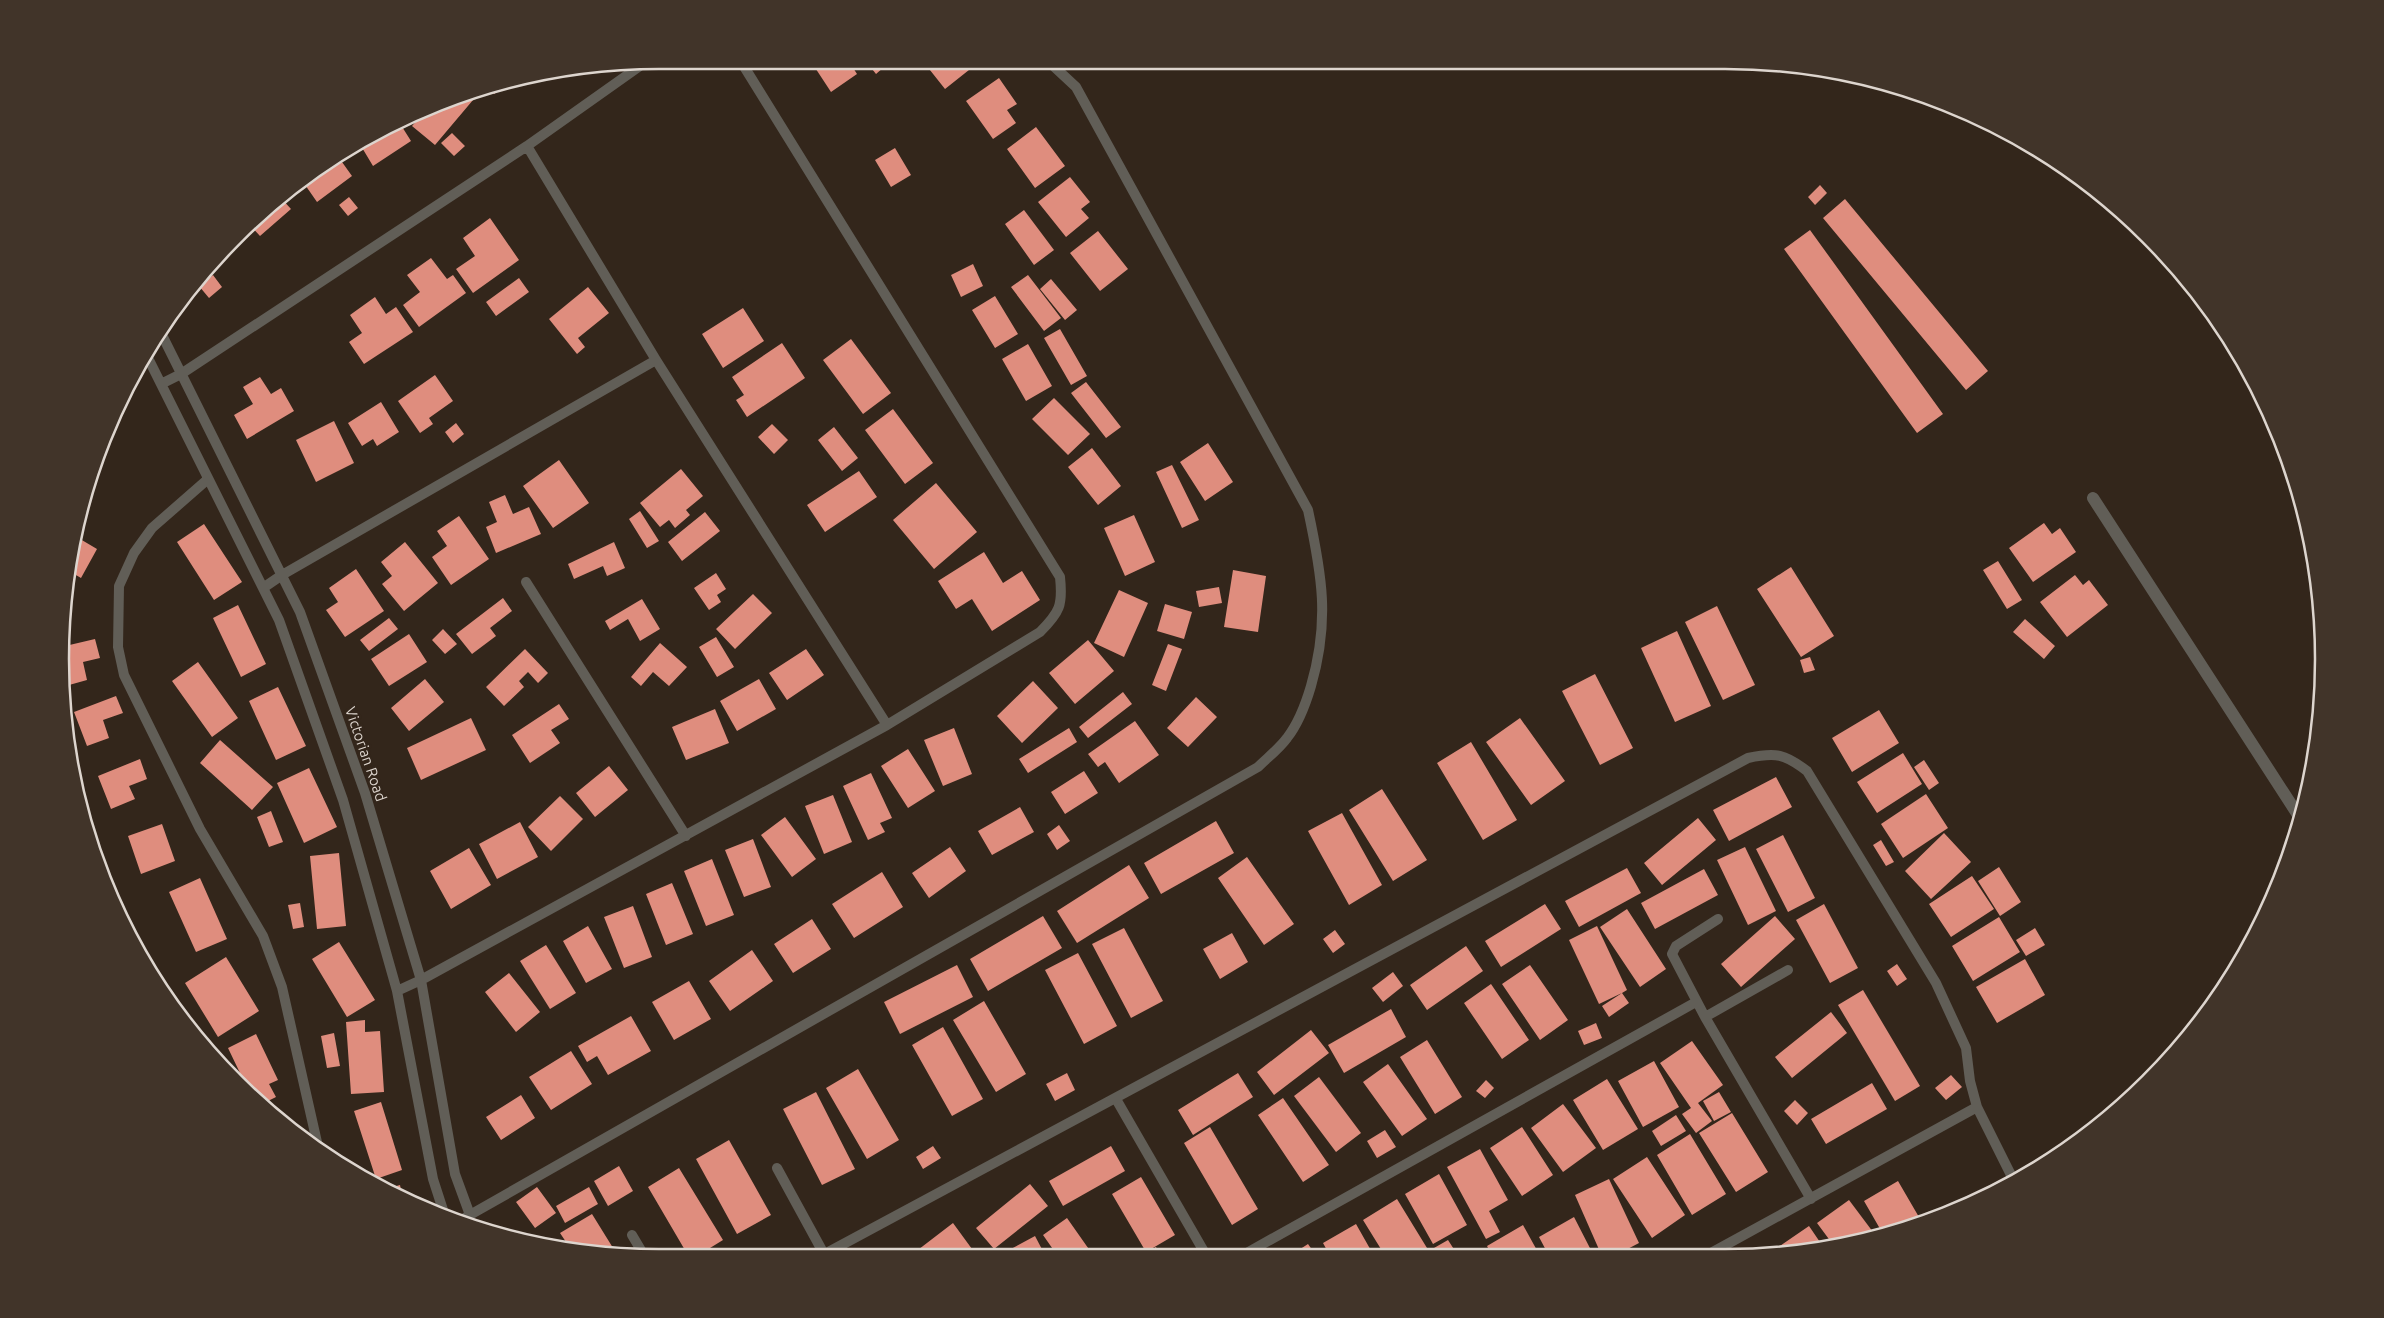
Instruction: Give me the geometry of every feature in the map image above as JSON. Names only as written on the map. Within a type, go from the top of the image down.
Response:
[{"type":"street","points":[[2093,498],[2295,811]]},
{"type":"lane","points":[[397,991],[421,980],[686,836],[886,725],[1040,632],[1056,616],[1062,600],[1060,577],[746,69]]},
{"type":"lane","points":[[466,1217],[1258,767],[1288,738],[1306,702],[1319,659],[1324,618],[1321,568],[1308,510],[1076,87],[1057,69]]},
{"type":"lane","points":[[161,384],[181,374],[527,146],[635,70]]},
{"type":"lane","points":[[527,146],[656,360],[886,725]]},
{"type":"lane","name":"Victorian Road","points":[[164,338],[300,612],[365,794],[421,980],[455,1174],[466,1217]]},
{"type":"lane","points":[[263,588],[282,575],[656,360]]},
{"type":"lane","points":[[150,361],[279,620],[343,800],[397,991],[433,1179],[442,1208]]},
{"type":"lane","points":[[208,479],[152,528],[134,553],[119,586],[118,647],[124,675],[200,829],[263,936],[282,987],[316,1139]]},
{"type":"lane","points":[[526,582],[686,836]]},
{"type":"lane","points":[[834,1249],[1748,758],[1768,754],[1790,758],[1807,771],[1936,984],[1966,1048],[1970,1081],[1977,1107],[2011,1175]]},
{"type":"lane","points":[[1718,919],[1676,946],[1672,954],[1696,1002],[1811,1199]]},
{"type":"lane","points":[[1705,1017],[1788,970]]},
{"type":"lane","points":[[1254,1249],[1696,1002]]},
{"type":"lane","points":[[1116,1099],[1203,1249]]},
{"type":"lane","points":[[1718,1249],[1977,1107]]},
{"type":"lane","points":[[777,1168],[820,1249]]},
{"type":"lane","points":[[632,1235],[640,1249]]},
{"type":"building","points":[[816,69],[854,69],[857,74],[831,92]]},
{"type":"building","points":[[872,69],[882,69],[876,74]]},
{"type":"building","points":[[929,69],[970,69],[945,89]]},
{"type":"building","points":[[999,78],[1017,104],[1007,110],[1016,123],[993,139],[966,101]]},
{"type":"building","points":[[474,98],[435,145],[412,126],[415,122],[433,114]]},
{"type":"building","points":[[1036,127],[1065,166],[1035,188],[1007,149]]},
{"type":"building","points":[[403,128],[411,141],[373,166],[363,149]]},
{"type":"building","points":[[452,133],[465,146],[454,156],[441,143]]},
{"type":"building","points":[[895,148],[911,175],[891,187],[875,160]]},
{"type":"building","points":[[342,162],[352,176],[317,202],[306,186]]},
{"type":"building","points":[[1070,177],[1090,202],[1081,209],[1089,218],[1066,237],[1038,202]]},
{"type":"building","points":[[1820,185],[1827,193],[1815,205],[1808,197]]},
{"type":"building","points":[[349,197],[358,208],[348,216],[339,205]]},
{"type":"building","points":[[1845,199],[1988,371],[1966,390],[1823,218]]},
{"type":"building","points":[[285,203],[291,209],[260,236],[254,230]]},
{"type":"building","points":[[1024,210],[1054,250],[1034,265],[1005,224]]},
{"type":"building","points":[[490,218],[519,260],[473,293],[456,269],[475,256],[463,238]]},
{"type":"building","points":[[1810,230],[1943,414],[1917,433],[1784,249]]},
{"type":"building","points":[[1098,231],[1128,269],[1100,291],[1070,253]]},
{"type":"building","points":[[431,258],[447,279],[453,275],[466,293],[419,327],[403,305],[420,292],[407,275]]},
{"type":"building","points":[[973,264],[983,286],[961,297],[951,275]]},
{"type":"building","points":[[213,275],[222,287],[209,298],[201,288]]},
{"type":"building","points":[[1028,275],[1061,318],[1044,331],[1011,287]]},
{"type":"building","points":[[519,278],[529,292],[496,316],[486,302]]},
{"type":"building","points":[[1051,279],[1077,310],[1065,320],[1040,289]]},
{"type":"building","points":[[588,287],[609,313],[578,338],[585,347],[577,354],[549,319]]},
{"type":"building","points":[[995,296],[1018,334],[995,348],[972,310]]},
{"type":"building","points":[[375,297],[386,314],[396,307],[413,332],[364,364],[349,342],[362,333],[350,315]]},
{"type":"building","points":[[743,308],[764,341],[723,368],[702,334]]},
{"type":"building","points":[[1060,329],[1087,376],[1071,385],[1044,338]]},
{"type":"building","points":[[851,339],[891,393],[863,414],[823,360]]},
{"type":"building","points":[[782,343],[805,378],[747,417],[736,400],[744,395],[732,377]]},
{"type":"building","points":[[1028,344],[1052,386],[1026,401],[1002,359]]},
{"type":"building","points":[[435,375],[453,401],[429,418],[433,424],[420,433],[398,401]]},
{"type":"building","points":[[260,377],[271,394],[281,388],[294,411],[247,439],[234,415],[253,404],[243,387]]},
{"type":"building","points":[[1086,382],[1121,427],[1106,438],[1071,393]]},
{"type":"building","points":[[1054,398],[1090,434],[1068,455],[1032,419]]},
{"type":"building","points":[[381,402],[399,432],[377,446],[373,439],[362,446],[348,423]]},
{"type":"building","points":[[893,409],[933,463],[905,484],[865,430]]},
{"type":"building","points":[[334,421],[354,463],[316,482],[296,440]]},
{"type":"building","points":[[456,423],[464,434],[453,443],[445,432]]},
{"type":"building","points":[[772,424],[788,440],[774,454],[758,437]]},
{"type":"building","points":[[834,427],[858,458],[842,471],[818,440]]},
{"type":"building","points":[[1208,443],[1233,482],[1205,501],[1180,462]]},
{"type":"building","points":[[1092,448],[1121,486],[1098,505],[1068,467]]},
{"type":"building","points":[[559,460],[589,503],[553,528],[523,486]]},
{"type":"building","points":[[1172,465],[1199,520],[1182,528],[1156,472]]},
{"type":"building","points":[[681,469],[703,496],[686,510],[690,515],[675,528],[669,520],[660,527],[640,503]]},
{"type":"building","points":[[859,471],[877,497],[825,532],[807,505]]},
{"type":"building","points":[[936,483],[977,532],[934,569],[893,520]]},
{"type":"building","points":[[505,495],[513,514],[529,507],[541,534],[496,553],[486,527],[497,522],[489,502]]},
{"type":"building","points":[[640,511],[659,541],[647,548],[629,519]]},
{"type":"building","points":[[705,512],[720,531],[682,561],[668,542]]},
{"type":"building","points":[[1134,515],[1155,562],[1125,576],[1104,528]]},
{"type":"building","points":[[459,516],[489,559],[451,585],[432,557],[447,546],[437,531]]},
{"type":"building","points":[[2044,523],[2052,534],[2060,528],[2076,552],[2033,582],[2009,548]]},
{"type":"building","points":[[204,524],[242,582],[214,600],[177,542]]},
{"type":"building","points":[[81,540],[97,549],[81,578],[75,575]]},
{"type":"building","points":[[405,542],[438,583],[404,611],[382,584],[392,576],[381,562]]},
{"type":"building","points":[[614,542],[625,568],[607,576],[603,566],[574,579],[568,564]]},
{"type":"building","points":[[984,552],[1003,583],[1022,571],[1040,600],[992,631],[972,599],[956,609],[938,581]]},
{"type":"building","points":[[1998,561],[2022,600],[2007,609],[1983,570]]},
{"type":"building","points":[[1791,567],[1834,636],[1801,657],[1757,589]]},
{"type":"building","points":[[356,569],[384,611],[345,637],[326,610],[338,602],[329,588]]},
{"type":"building","points":[[1233,570],[1266,576],[1258,632],[1224,627]]},
{"type":"building","points":[[716,573],[726,589],[717,595],[721,602],[709,610],[694,588]]},
{"type":"building","points":[[2075,575],[2083,585],[2089,580],[2108,605],[2067,637],[2040,602]]},
{"type":"building","points":[[1219,587],[1222,603],[1199,607],[1196,591]]},
{"type":"building","points":[[1119,590],[1148,603],[1124,657],[1094,643]]},
{"type":"building","points":[[753,594],[772,613],[735,649],[716,629]]},
{"type":"building","points":[[503,598],[512,611],[490,628],[496,636],[472,654],[456,634]]},
{"type":"building","points":[[642,599],[660,629],[640,641],[628,619],[610,630],[605,621]]},
{"type":"building","points":[[1165,604],[1192,612],[1184,639],[1157,631]]},
{"type":"building","points":[[238,605],[266,664],[241,677],[213,618]]},
{"type":"building","points":[[1717,606],[1755,685],[1723,700],[1685,622]]},
{"type":"building","points":[[389,618],[398,629],[369,651],[360,640]]},
{"type":"building","points":[[2025,619],[2055,646],[2044,659],[2013,632]]},
{"type":"building","points":[[443,629],[457,644],[445,654],[432,640]]},
{"type":"building","points":[[1677,631],[1711,706],[1675,722],[1641,648]]},
{"type":"building","points":[[409,634],[427,662],[389,686],[371,659]]},
{"type":"building","points":[[716,637],[734,667],[717,677],[699,647]]},
{"type":"building","points":[[95,639],[100,658],[83,662],[87,680],[70,685],[69,659],[69,645]]},
{"type":"building","points":[[1088,640],[1114,671],[1075,704],[1049,673]]},
{"type":"building","points":[[660,643],[687,667],[669,686],[653,672],[641,686],[631,677]]},
{"type":"building","points":[[1168,644],[1182,649],[1166,691],[1152,685]]},
{"type":"building","points":[[525,649],[548,673],[538,683],[528,672],[519,681],[524,687],[504,706],[486,687]]},
{"type":"building","points":[[806,649],[824,675],[787,700],[769,673]]},
{"type":"building","points":[[1810,657],[1815,670],[1804,673],[1800,660]]},
{"type":"building","points":[[198,662],[238,718],[212,737],[172,681]]},
{"type":"building","points":[[1595,674],[1633,748],[1600,765],[1562,691]]},
{"type":"building","points":[[425,679],[444,702],[409,731],[391,708]]},
{"type":"building","points":[[759,679],[776,709],[737,731],[720,701]]},
{"type":"building","points":[[1033,681],[1058,708],[1022,743],[997,716]]},
{"type":"building","points":[[278,687],[306,746],[276,760],[249,701]]},
{"type":"building","points":[[1123,692],[1132,704],[1088,738],[1079,727]]},
{"type":"building","points":[[116,696],[123,713],[103,720],[109,738],[87,746],[74,712]]},
{"type":"building","points":[[1196,697],[1217,717],[1188,747],[1167,728]]},
{"type":"building","points":[[559,704],[569,719],[551,730],[560,743],[530,763],[512,735]]},
{"type":"building","points":[[715,709],[729,743],[686,760],[672,727]]},
{"type":"building","points":[[1879,710],[1899,743],[1852,772],[1832,738]]},
{"type":"building","points":[[471,718],[486,750],[421,780],[407,748]]},
{"type":"building","points":[[1520,718],[1565,781],[1531,805],[1486,742]]},
{"type":"building","points":[[1135,721],[1159,755],[1119,783],[1105,762],[1098,767],[1088,754]]},
{"type":"building","points":[[954,728],[972,774],[943,786],[924,740]]},
{"type":"building","points":[[1069,728],[1077,742],[1028,773],[1019,759]]},
{"type":"building","points":[[220,740],[273,787],[252,810],[200,763]]},
{"type":"building","points":[[1471,742],[1517,820],[1483,840],[1437,763]]},
{"type":"building","points":[[908,749],[935,791],[908,808],[881,766]]},
{"type":"building","points":[[1903,753],[1922,784],[1877,813],[1857,782]]},
{"type":"building","points":[[140,759],[147,779],[129,786],[135,799],[111,809],[98,776]]},
{"type":"building","points":[[1924,760],[1939,783],[1929,790],[1914,767]]},
{"type":"building","points":[[609,766],[628,790],[595,817],[576,793]]},
{"type":"building","points":[[309,768],[337,827],[304,843],[277,783]]},
{"type":"building","points":[[1084,771],[1098,793],[1065,814],[1051,792]]},
{"type":"building","points":[[871,773],[892,818],[880,823],[885,832],[868,840],[843,786]]},
{"type":"building","points":[[1776,777],[1792,807],[1729,841],[1713,810]]},
{"type":"building","points":[[1382,789],[1427,860],[1393,881],[1349,810]]},
{"type":"building","points":[[1926,794],[1948,828],[1903,858],[1881,824]]},
{"type":"building","points":[[833,795],[852,842],[824,854],[805,806]]},
{"type":"building","points":[[560,796],[583,819],[551,851],[528,827]]},
{"type":"building","points":[[1020,807],[1034,832],[992,855],[978,831]]},
{"type":"building","points":[[271,811],[283,842],[269,847],[257,817]]},
{"type":"building","points":[[1342,813],[1382,885],[1349,905],[1308,831]]},
{"type":"building","points":[[785,817],[816,859],[792,877],[761,835]]},
{"type":"building","points":[[1698,818],[1716,840],[1662,885],[1644,863]]},
{"type":"building","points":[[1216,821],[1234,853],[1161,894],[1144,863]]},
{"type":"building","points":[[520,822],[538,857],[497,879],[479,844]]},
{"type":"building","points":[[162,824],[175,861],[141,874],[128,836]]},
{"type":"building","points":[[1059,825],[1070,841],[1057,850],[1047,834]]},
{"type":"building","points":[[1944,833],[1971,862],[1931,899],[1905,871]]},
{"type":"building","points":[[1783,835],[1815,898],[1788,912],[1756,849]]},
{"type":"building","points":[[753,839],[771,887],[744,897],[725,850]]},
{"type":"building","points":[[1881,840],[1894,862],[1886,866],[1873,845]]},
{"type":"building","points":[[950,847],[966,871],[929,898],[912,873]]},
{"type":"building","points":[[1745,847],[1776,911],[1748,925],[1717,860]]},
{"type":"building","points":[[469,848],[491,885],[451,909],[430,871]]},
{"type":"building","points":[[339,853],[346,926],[317,929],[310,856]]},
{"type":"building","points":[[1247,857],[1294,924],[1264,945],[1218,878]]},
{"type":"building","points":[[712,859],[734,915],[706,926],[684,871]]},
{"type":"building","points":[[1129,865],[1149,898],[1077,943],[1057,911]]},
{"type":"building","points":[[1999,867],[2021,902],[2000,916],[1978,881]]},
{"type":"building","points":[[1627,868],[1641,893],[1579,927],[1565,901]]},
{"type":"building","points":[[1704,869],[1718,895],[1655,929],[1641,903]]},
{"type":"building","points":[[882,872],[903,907],[854,938],[832,904]]},
{"type":"building","points":[[1972,876],[1994,909],[1951,937],[1929,904]]},
{"type":"building","points":[[200,878],[227,939],[196,952],[169,892]]},
{"type":"building","points":[[672,883],[693,934],[666,945],[646,894]]},
{"type":"building","points":[[300,903],[304,927],[293,929],[288,905]]},
{"type":"building","points":[[1545,904],[1561,929],[1501,967],[1485,941]]},
{"type":"building","points":[[1824,904],[1858,968],[1830,983],[1796,920]]},
{"type":"building","points":[[633,906],[652,957],[624,968],[604,917]]},
{"type":"building","points":[[1627,909],[1666,969],[1640,987],[1600,927]]},
{"type":"building","points":[[1043,916],[1062,948],[988,991],[970,959]]},
{"type":"building","points":[[1775,916],[1795,939],[1741,987],[1721,964]]},
{"type":"building","points":[[1999,917],[2020,952],[1973,981],[1952,946]]},
{"type":"building","points":[[812,919],[831,949],[793,973],[774,944]]},
{"type":"building","points":[[588,926],[612,969],[586,983],[563,941]]},
{"type":"building","points":[[1597,926],[1627,990],[1599,1004],[1569,940]]},
{"type":"building","points":[[1124,928],[1163,1001],[1131,1018],[1092,944]]},
{"type":"building","points":[[2035,928],[2045,945],[2026,956],[2016,940]]},
{"type":"building","points":[[1335,930],[1345,944],[1333,953],[1323,939]]},
{"type":"building","points":[[1232,933],[1248,962],[1220,979],[1203,949]]},
{"type":"building","points":[[339,942],[375,1000],[347,1017],[312,959]]},
{"type":"building","points":[[546,945],[576,993],[550,1009],[520,961]]},
{"type":"building","points":[[1466,946],[1483,971],[1427,1010],[1410,985]]},
{"type":"building","points":[[752,950],[773,981],[730,1011],[709,981]]},
{"type":"building","points":[[1078,953],[1117,1026],[1084,1044],[1045,970]]},
{"type":"building","points":[[226,957],[259,1011],[218,1037],[185,983]]},
{"type":"building","points":[[2025,959],[2045,995],[1997,1023],[1976,987]]},
{"type":"building","points":[[1897,964],[1907,979],[1897,986],[1887,971]]},
{"type":"building","points":[[957,965],[973,997],[900,1034],[884,1002]]},
{"type":"building","points":[[1530,965],[1568,1020],[1540,1040],[1502,984]]},
{"type":"building","points":[[1393,972],[1403,986],[1383,1002],[1372,988]]},
{"type":"building","points":[[509,973],[540,1012],[516,1032],[485,992]]},
{"type":"building","points":[[689,981],[711,1019],[674,1040],[652,1002]]},
{"type":"building","points":[[1491,984],[1529,1040],[1502,1059],[1464,1003]]},
{"type":"building","points":[[1863,990],[1920,1086],[1895,1101],[1838,1005]]},
{"type":"building","points":[[1622,993],[1629,1003],[1609,1017],[1602,1006]]},
{"type":"building","points":[[984,1001],[1026,1074],[996,1092],[953,1020]]},
{"type":"building","points":[[1391,1009],[1406,1037],[1344,1073],[1328,1045]]},
{"type":"building","points":[[1831,1012],[1847,1033],[1792,1078],[1775,1057]]},
{"type":"building","points":[[631,1016],[651,1051],[608,1075],[597,1056],[587,1062],[578,1046]]},
{"type":"building","points":[[365,1020],[365,1032],[380,1031],[384,1092],[351,1094],[346,1022]]},
{"type":"building","points":[[1596,1023],[1602,1038],[1584,1045],[1578,1031]]},
{"type":"building","points":[[943,1027],[983,1099],[952,1116],[912,1045]]},
{"type":"building","points":[[1311,1030],[1329,1053],[1274,1095],[1257,1072]]},
{"type":"building","points":[[334,1033],[340,1066],[327,1068],[321,1036]]},
{"type":"building","points":[[256,1034],[278,1080],[269,1084],[276,1097],[268,1101],[242,1076],[228,1048]]},
{"type":"building","points":[[1427,1040],[1462,1097],[1435,1114],[1400,1057]]},
{"type":"building","points":[[1692,1041],[1723,1085],[1698,1103],[1712,1121],[1696,1133],[1682,1114],[1691,1108],[1660,1063]]},
{"type":"building","points":[[571,1051],[592,1084],[551,1110],[529,1077]]},
{"type":"building","points":[[1654,1061],[1679,1107],[1643,1127],[1618,1081]]},
{"type":"building","points":[[1388,1064],[1427,1119],[1402,1136],[1363,1082]]},
{"type":"building","points":[[858,1069],[899,1140],[867,1159],[826,1088]]},
{"type":"building","points":[[1067,1073],[1075,1090],[1055,1101],[1046,1084]]},
{"type":"building","points":[[1238,1073],[1253,1097],[1193,1135],[1178,1110]]},
{"type":"building","points":[[1951,1075],[1962,1087],[1946,1100],[1935,1088]]},
{"type":"building","points":[[1319,1077],[1361,1133],[1336,1152],[1294,1096]]},
{"type":"building","points":[[1607,1079],[1638,1129],[1603,1150],[1573,1100]]},
{"type":"building","points":[[1486,1080],[1494,1088],[1485,1098],[1476,1091]]},
{"type":"building","points":[[1872,1083],[1887,1109],[1826,1144],[1811,1119]]},
{"type":"building","points":[[816,1092],[855,1169],[822,1185],[783,1109]]},
{"type":"building","points":[[1719,1092],[1731,1112],[1714,1121],[1703,1101]]},
{"type":"building","points":[[521,1095],[535,1118],[501,1140],[486,1117]]},
{"type":"building","points":[[1283,1098],[1329,1165],[1303,1182],[1258,1115]]},
{"type":"building","points":[[1795,1100],[1808,1113],[1797,1125],[1784,1111]]},
{"type":"building","points":[[381,1102],[402,1170],[379,1178],[375,1176],[354,1111]]},
{"type":"building","points":[[1563,1104],[1596,1148],[1563,1172],[1531,1128]]},
{"type":"building","points":[[1732,1113],[1768,1172],[1736,1192],[1699,1133]]},
{"type":"building","points":[[1676,1115],[1686,1131],[1661,1146],[1652,1131]]},
{"type":"building","points":[[1210,1127],[1258,1209],[1232,1225],[1184,1143]]},
{"type":"building","points":[[1522,1127],[1553,1175],[1522,1196],[1490,1148]]},
{"type":"building","points":[[1385,1130],[1396,1147],[1377,1158],[1367,1141]]},
{"type":"building","points":[[1690,1134],[1726,1194],[1692,1215],[1657,1155]]},
{"type":"building","points":[[729,1140],[771,1215],[737,1234],[696,1159]]},
{"type":"building","points":[[933,1146],[941,1158],[923,1169],[916,1157]]},
{"type":"building","points":[[1111,1146],[1125,1171],[1063,1206],[1049,1181]]},
{"type":"building","points":[[1480,1149],[1508,1200],[1489,1211],[1500,1232],[1486,1239],[1447,1167]]},
{"type":"building","points":[[1647,1157],[1685,1215],[1652,1238],[1613,1179]]},
{"type":"building","points":[[619,1166],[633,1191],[608,1206],[594,1181]]},
{"type":"building","points":[[679,1168],[723,1240],[708,1249],[684,1249],[648,1187]]},
{"type":"building","points":[[1439,1174],[1467,1225],[1433,1244],[1405,1194]]},
{"type":"building","points":[[1141,1177],[1175,1235],[1151,1249],[1144,1249],[1112,1194]]},
{"type":"building","points":[[1609,1179],[1639,1243],[1628,1249],[1599,1249],[1575,1195]]},
{"type":"building","points":[[1898,1181],[1919,1217],[1880,1228],[1864,1201]]},
{"type":"building","points":[[1030,1184],[1048,1206],[994,1249],[976,1228]]},
{"type":"building","points":[[537,1187],[556,1213],[535,1228],[516,1202]]},
{"type":"building","points":[[589,1187],[598,1204],[565,1223],[556,1206]]},
{"type":"building","points":[[1397,1199],[1427,1248],[1381,1249],[1363,1220]]},
{"type":"building","points":[[1849,1200],[1872,1230],[1829,1240],[1817,1223]]},
{"type":"building","points":[[592,1214],[613,1247],[566,1241],[560,1233]]},
{"type":"building","points":[[1574,1217],[1590,1249],[1545,1249],[1539,1237]]},
{"type":"building","points":[[1067,1218],[1089,1249],[1053,1249],[1043,1235]]},
{"type":"building","points":[[953,1223],[972,1249],[919,1249]]},
{"type":"building","points":[[1356,1224],[1370,1249],[1326,1249],[1323,1243]]},
{"type":"building","points":[[1523,1225],[1536,1249],[1488,1249],[1487,1246]]},
{"type":"building","points":[[1809,1226],[1819,1241],[1802,1244],[1779,1246]]},
{"type":"building","points":[[1035,1236],[1042,1249],[1011,1249]]},
{"type":"building","points":[[1448,1240],[1454,1249],[1435,1249]]},
{"type":"building","points":[[1308,1244],[1312,1249],[1300,1249]]}]
